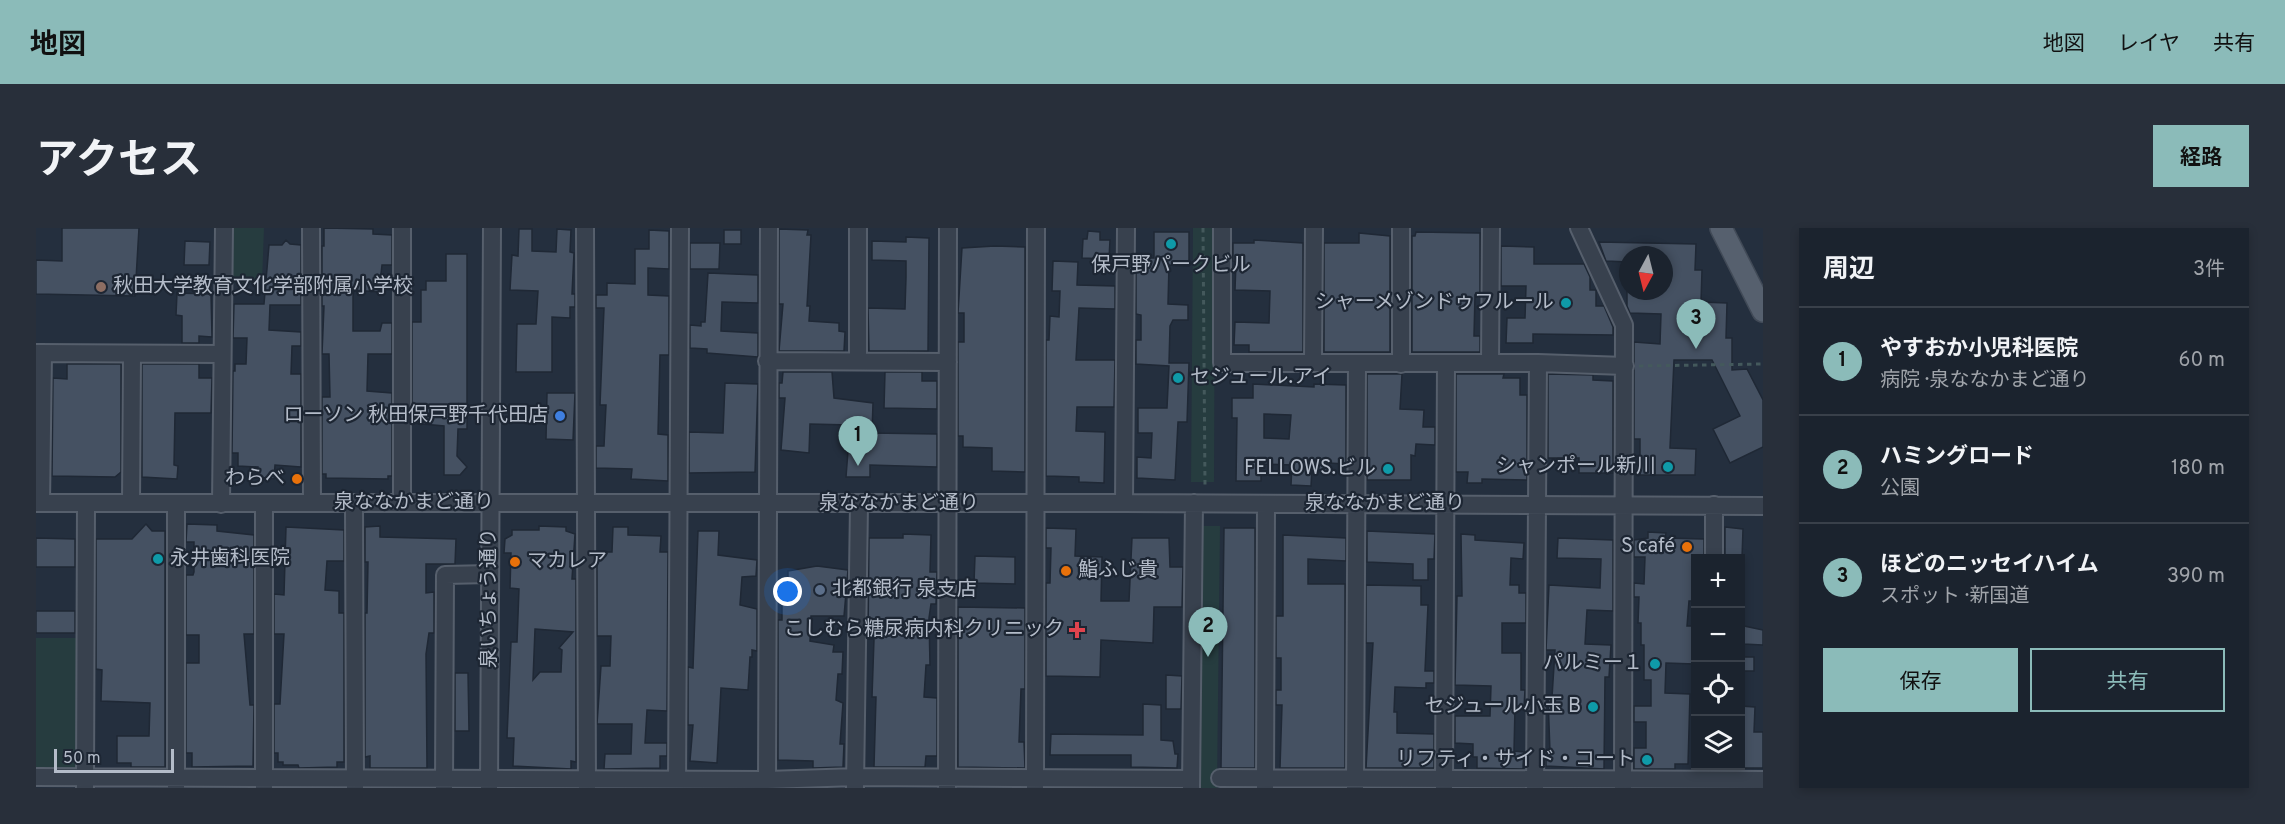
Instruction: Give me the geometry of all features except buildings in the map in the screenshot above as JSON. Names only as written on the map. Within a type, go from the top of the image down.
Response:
[{"type":"main road","points":[[1721,228],[1763,311]]},
{"type":"street","points":[[220,504],[224,228]]},
{"type":"street","points":[[311,228],[312,503]]},
{"type":"street","points":[[402,228],[402,502]]},
{"type":"street","name":"泉いちょう通り","points":[[489,782],[492,228]]},
{"type":"street","points":[[585,228],[587,784]]},
{"type":"street","points":[[677,783],[680,228]]},
{"type":"street","points":[[767,784],[767,361],[770,228]]},
{"type":"street","points":[[858,228],[858,361]]},
{"type":"street","points":[[947,783],[948,228]]},
{"type":"street","points":[[1035,783],[1036,228]]},
{"type":"street","points":[[1124,502],[1126,228]]},
{"type":"street","points":[[1222,228],[1222,363],[1538,363],[1625,366]]},
{"type":"street","points":[[1313,362],[1314,228]]},
{"type":"street","points":[[1401,228],[1401,364]]},
{"type":"street","points":[[1490,363],[1491,228]]},
{"type":"street","points":[[1579,228],[1624,326],[1623,783]]},
{"type":"street","points":[[38,503],[39,353],[221,354]]},
{"type":"street","points":[[131,503],[132,354]]},
{"type":"street","points":[[767,361],[948,362]]},
{"type":"street","points":[[1355,784],[1354,504],[1357,363]]},
{"type":"street","points":[[1535,783],[1535,504],[1538,363]]},
{"type":"street","points":[[1444,783],[1446,364]]},
{"type":"street","points":[[354,502],[355,783]]},
{"type":"street","name":"泉ななかまど通り","points":[[38,503],[402,502],[767,505],[1124,502],[1763,506]]},
{"type":"street","points":[[264,503],[264,783]]},
{"type":"street","points":[[36,777],[85,783],[1191,783],[1194,503]]},
{"type":"street","points":[[85,783],[86,504]]},
{"type":"street","points":[[176,504],[176,783]]},
{"type":"street","points":[[856,782],[859,504]]},
{"type":"street","points":[[1265,783],[1266,504]]},
{"type":"street","points":[[1714,505],[1714,554]]},
{"type":"street","points":[[444,783],[445,575],[490,574]]},
{"type":"street","points":[[1220,778],[1265,783],[1355,784],[1623,783],[1712,778],[1763,780]]},
{"type":"path","points":[[1625,366],[1763,364]]},
{"type":"green space","points":[[233,228],[264,228],[262,283],[229,283],[229,233]]},
{"type":"green space","points":[[1193,228],[1215,228],[1214,482],[1191,482]]},
{"type":"green space","points":[[1199,526],[1220,526],[1217,788],[1197,788]]},
{"type":"green space","points":[[36,638],[80,638],[80,764],[75,769],[36,768]]},
{"type":"place","name":"保戸野パークビル","points":[[1171,244]]},
{"type":"place","name":"秋田大学教育文化学部附属小学校","points":[[101,287]]},
{"type":"place","name":"シャーメゾンドゥフルール","points":[[1566,303]]},
{"type":"place","name":"ほどのニッセイハイム","points":[[1696,349]]},
{"type":"place","name":"セジュール.アイ","points":[[1178,378]]},
{"type":"place","name":"ローソン 秋田保戸野千代田店","points":[[560,416]]},
{"type":"place","name":"やすおか小児科医院","points":[[858,466]]},
{"type":"place","name":"シャンポール新川","points":[[1668,467]]},
{"type":"place","name":"FELLOWS.ビル","points":[[1388,469]]},
{"type":"place","name":"わらべ","points":[[297,479]]},
{"type":"place","name":"S café","points":[[1687,547]]},
{"type":"place","name":"永井歯科医院","points":[[158,559]]},
{"type":"place","name":"マカレア","points":[[515,562]]},
{"type":"place","name":"鮨ふじ貴","points":[[1066,571]]},
{"type":"place","name":"北都銀行 泉支店","points":[[820,590]]},
{"type":"place","name":"こしむら糖尿病内科クリニック","points":[[1077,630]]},
{"type":"place","name":"ハミングロード","points":[[1208,657]]},
{"type":"place","name":"パルミー１","points":[[1655,664]]},
{"type":"place","name":"セジュール小玉 B","points":[[1593,707]]},
{"type":"place","name":"リフティ・サイド・コート","points":[[1647,760]]}]
